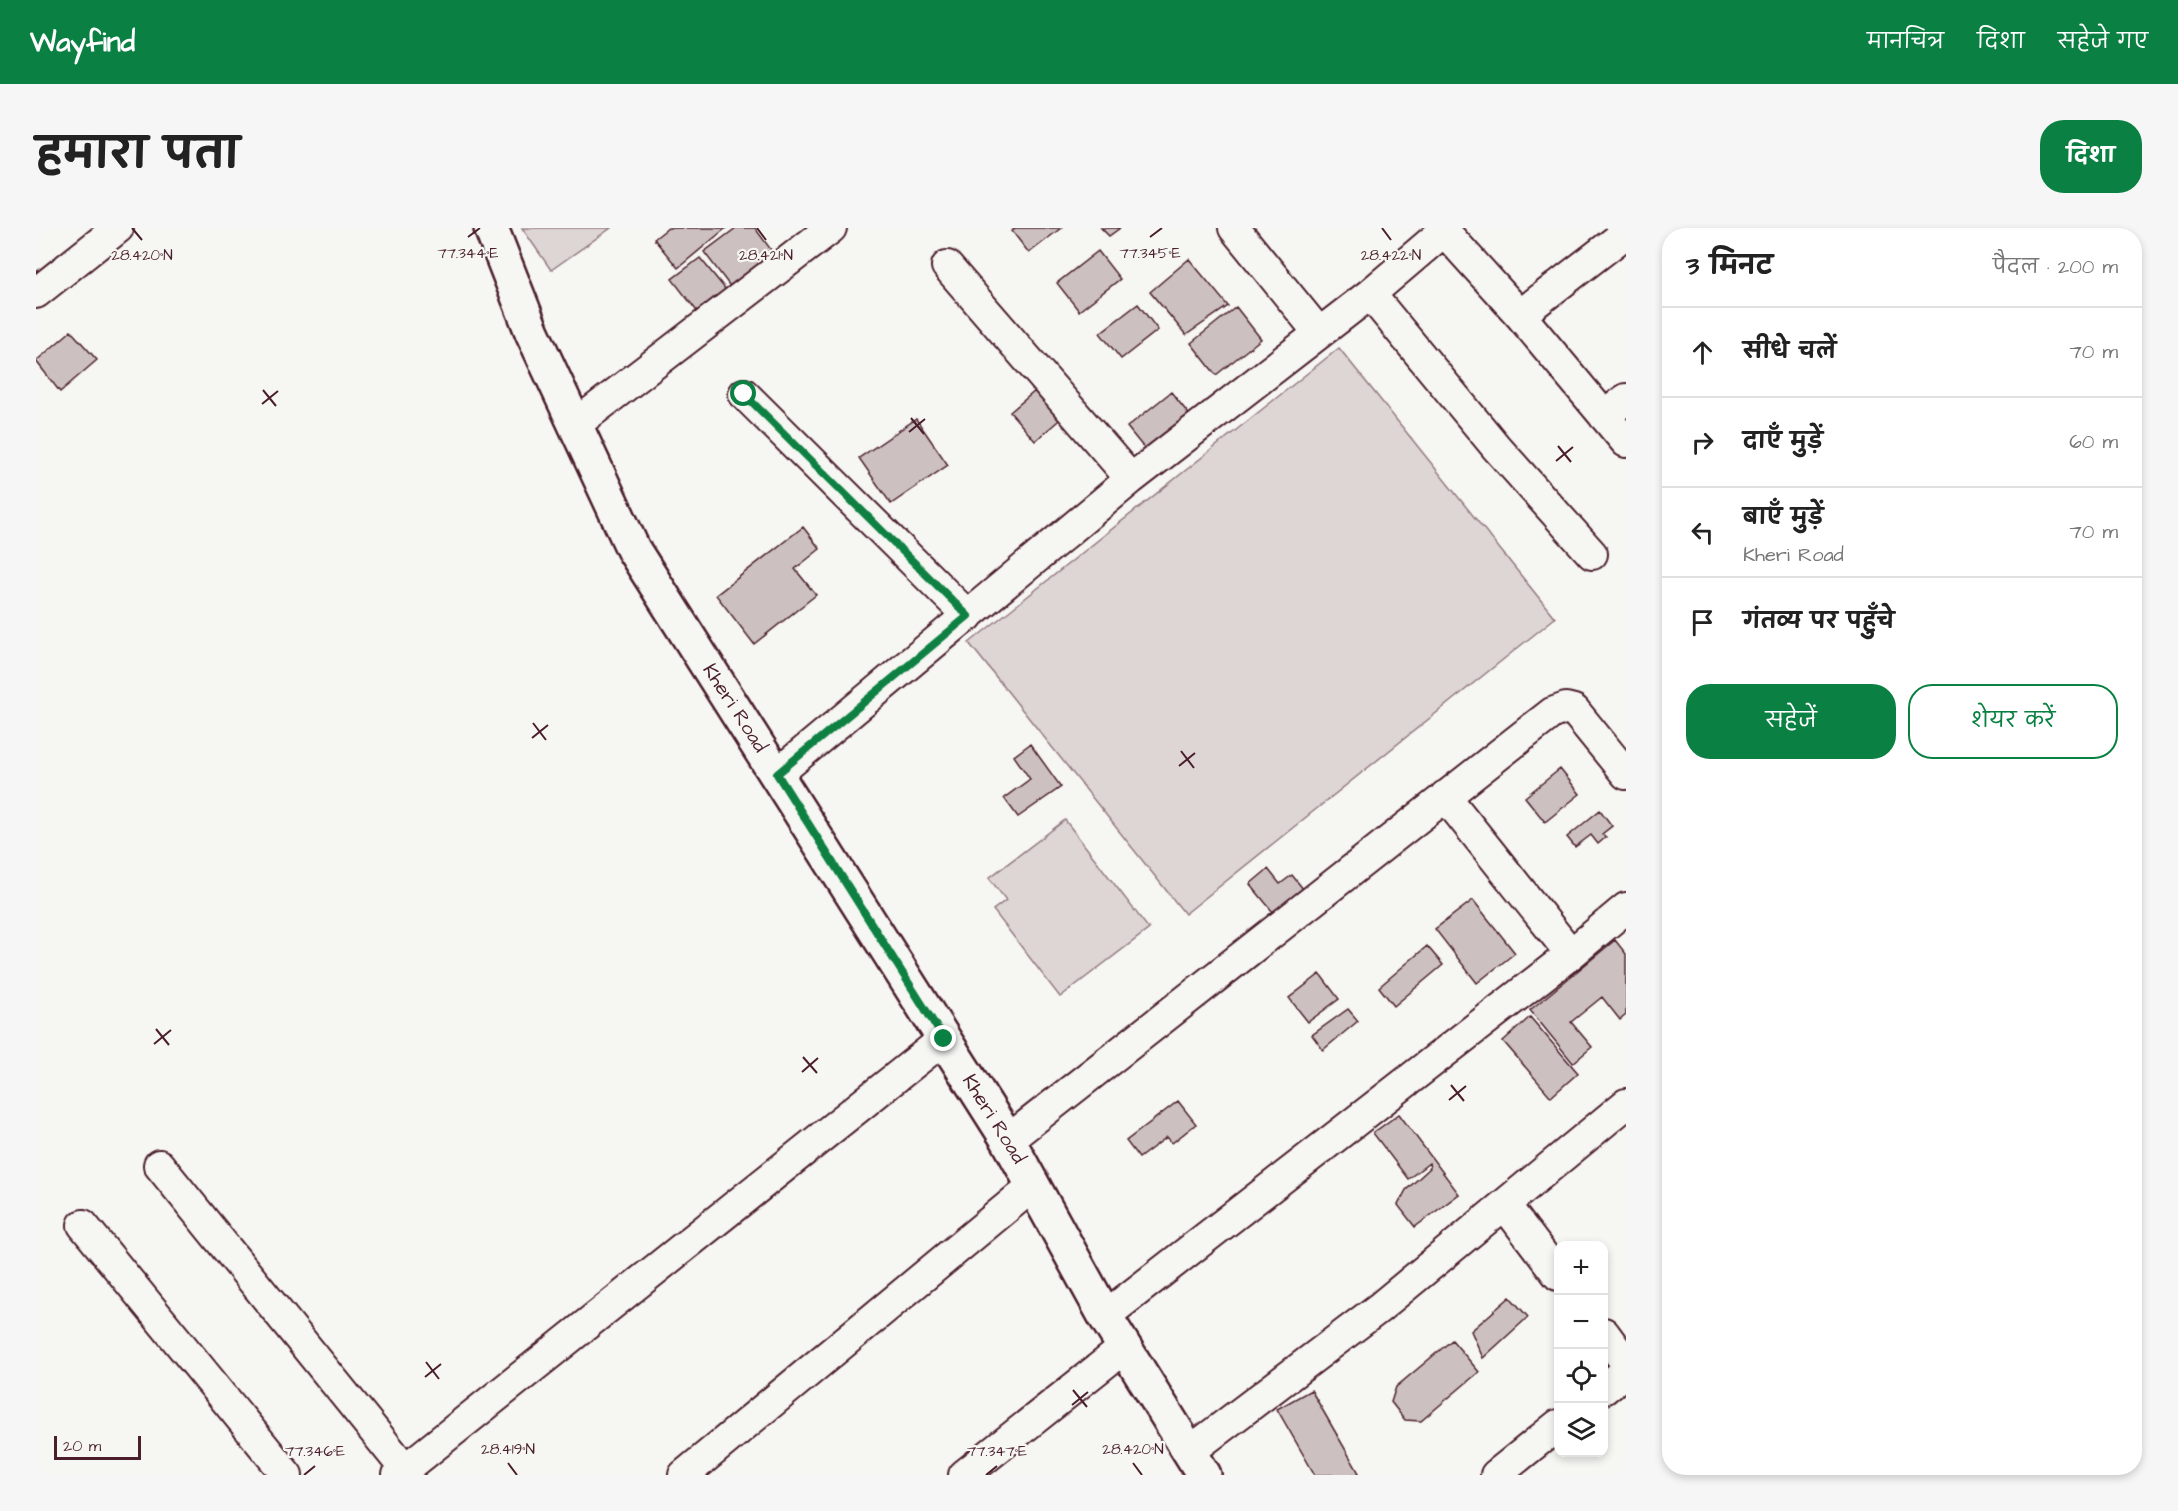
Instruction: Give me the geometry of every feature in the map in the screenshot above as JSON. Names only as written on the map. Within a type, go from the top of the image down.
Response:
[{"type":"street","name":"Kheri Road","points":[[491,228],[531,332],[633,549],[1008,1140],[1105,1316],[1197,1463]]},
{"type":"street","points":[[576,424],[831,228]]},
{"type":"street","points":[[1234,228],[1319,333]]},
{"type":"street","points":[[36,293],[110,230]]},
{"type":"street","points":[[777,774],[1131,479],[1370,294],[1442,230],[1520,315],[1615,407],[1626,442]]},
{"type":"street","points":[[1520,315],[1626,233]]},
{"type":"street","points":[[947,266],[1131,479]]},
{"type":"street","points":[[1370,294],[1496,447],[1592,554]]},
{"type":"street","points":[[744,394],[968,616]]},
{"type":"street","points":[[1008,1140],[1552,713],[1566,708],[1579,715],[1626,774]]},
{"type":"street","points":[[1445,796],[1571,954]]},
{"type":"street","points":[[1105,1316],[1571,954],[1626,908]]},
{"type":"street","points":[[159,1165],[401,1472],[944,1039]]},
{"type":"street","points":[[1197,1463],[1379,1308],[1626,1104]]},
{"type":"street","points":[[684,1475],[1034,1185]]},
{"type":"street","points":[[1505,1205],[1554,1270]]},
{"type":"street","points":[[83,1225],[287,1475]]},
{"type":"street","points":[[1608,1338],[1626,1363]]},
{"type":"street","points":[[964,1475],[1125,1348]]},
{"type":"street","points":[[1608,1386],[1626,1371]]},
{"type":"street","points":[[1496,1475],[1554,1428]]},
{"type":"shaded area","points":[[522,228],[611,228],[551,270]]},
{"type":"shaded area","points":[[1339,348],[1555,618],[1185,914],[969,643]]},
{"type":"shaded area","points":[[1065,820],[1149,929],[1060,997],[993,910],[1006,900],[989,878]]},
{"type":"building","points":[[668,228],[726,228],[678,268],[654,239]]},
{"type":"building","points":[[736,228],[755,228],[780,262],[736,294],[704,252]]},
{"type":"building","points":[[1015,228],[1061,228],[1029,253],[1012,231]]},
{"type":"building","points":[[1101,228],[1120,228],[1109,236]]},
{"type":"building","points":[[1098,251],[1120,279],[1079,311],[1057,283]]},
{"type":"building","points":[[700,258],[731,296],[703,319],[672,279]]},
{"type":"building","points":[[1189,259],[1228,306],[1186,335],[1150,292]]},
{"type":"building","points":[[1138,304],[1158,330],[1121,359],[1100,333]]},
{"type":"building","points":[[1236,307],[1261,339],[1216,375],[1191,343]]},
{"type":"building","points":[[71,331],[97,360],[60,392],[36,361]]},
{"type":"building","points":[[1041,386],[1065,415],[1035,441],[1010,412]]},
{"type":"building","points":[[1171,392],[1196,423],[1152,458],[1127,427]]},
{"type":"building","points":[[916,419],[948,465],[891,504],[859,458]]},
{"type":"building","points":[[803,527],[820,549],[795,569],[816,595],[754,644],[716,595]]},
{"type":"building","points":[[1030,744],[1061,787],[1018,817],[1004,798],[1030,779],[1014,756]]},
{"type":"building","points":[[1560,769],[1580,794],[1545,822],[1525,797]]},
{"type":"building","points":[[1600,810],[1612,826],[1602,834],[1606,837],[1598,844],[1591,835],[1575,847],[1567,837]]},
{"type":"building","points":[[1268,869],[1280,884],[1292,875],[1311,899],[1282,923],[1250,884]]},
{"type":"building","points":[[1473,900],[1515,953],[1477,983],[1435,929]]},
{"type":"building","points":[[1615,940],[1626,954],[1626,1015],[1620,1020],[1602,997],[1571,1022],[1592,1047],[1573,1063],[1530,1010]]},
{"type":"building","points":[[1427,946],[1443,965],[1394,1006],[1379,987]]},
{"type":"building","points":[[1320,974],[1339,999],[1308,1022],[1289,998]]},
{"type":"building","points":[[1348,1009],[1358,1021],[1323,1050],[1312,1035]]},
{"type":"building","points":[[1530,1017],[1578,1073],[1551,1097],[1503,1041]]},
{"type":"building","points":[[1178,1101],[1196,1124],[1172,1143],[1167,1137],[1139,1158],[1126,1141]]},
{"type":"building","points":[[1399,1114],[1459,1194],[1415,1227],[1398,1205],[1406,1190],[1430,1168],[1429,1163],[1408,1179],[1373,1133]]},
{"type":"building","points":[[1510,1297],[1528,1317],[1483,1358],[1471,1331]]},
{"type":"building","points":[[1452,1340],[1479,1372],[1421,1421],[1405,1420],[1391,1402],[1396,1387]]},
{"type":"building","points":[[1311,1390],[1359,1473],[1356,1475],[1315,1475],[1277,1409]]},
{"type":"route","points":[[744,394],[968,616],[777,774],[944,1039]]}]
